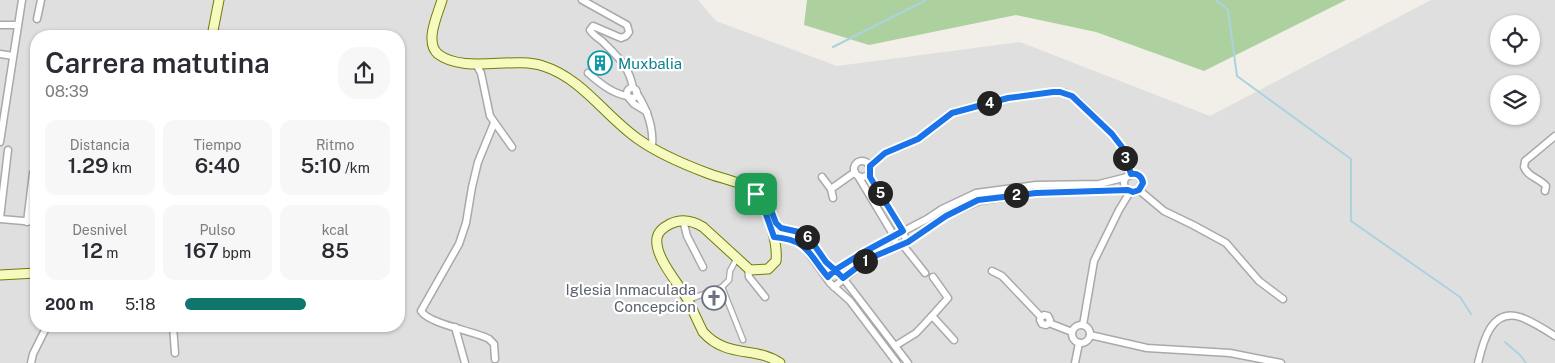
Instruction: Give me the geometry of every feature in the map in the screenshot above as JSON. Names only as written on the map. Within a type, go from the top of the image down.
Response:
[{"type":"main road","points":[[213,30],[219,0]]},
{"type":"main road","points":[[442,0],[432,35],[434,49],[442,56],[454,61],[476,64],[488,65],[522,62],[551,69],[579,87],[639,140],[687,166],[745,186],[756,194],[762,203],[774,237],[777,255],[773,266],[768,269],[750,270],[703,227],[696,223],[683,220],[674,222],[663,228],[657,239],[665,264],[688,300],[703,332],[717,345],[772,359],[780,363]]},
{"type":"main road","points":[[0,277],[30,274]]},
{"type":"street","points":[[0,142],[3,101],[13,56],[22,0]]},
{"type":"street","points":[[37,18],[41,0]]},
{"type":"street","points":[[582,0],[627,25],[629,32],[621,38],[592,26],[590,30],[627,68],[635,90],[647,112],[653,137],[652,147]]},
{"type":"street","points":[[0,25],[18,25]]},
{"type":"street","points":[[0,54],[13,56]]},
{"type":"street","points":[[476,64],[481,72],[488,111],[512,148]]},
{"type":"street","points":[[588,74],[608,89],[628,97],[634,104],[647,112]]},
{"type":"street","points":[[628,97],[628,90],[635,90]]},
{"type":"street","points":[[831,189],[857,174],[866,176],[885,153],[918,139],[952,113],[1008,98],[1060,92],[1066,93],[1077,100],[1112,134],[1122,147],[1129,176],[1125,185],[1129,191]]},
{"type":"street","points":[[494,123],[478,162],[460,244],[421,312],[425,316],[493,341],[495,359]]},
{"type":"street","points":[[1545,191],[1546,186],[1541,180],[1526,173],[1525,161],[1555,136]]},
{"type":"street","points":[[8,150],[0,219],[27,222],[30,198]]},
{"type":"street","points":[[903,244],[903,231],[870,177],[870,169],[866,162],[858,162],[854,167],[857,174],[894,236],[903,244],[925,273]]},
{"type":"street","points":[[828,277],[835,270],[864,252],[927,219],[942,209],[976,193],[1036,185],[1098,184],[1137,175],[1141,178],[1142,186],[1139,190]]},
{"type":"street","points":[[822,177],[831,189],[833,198]]},
{"type":"street","points":[[834,287],[868,259],[903,244],[946,216],[978,200],[1036,193],[1139,190],[1164,211],[1193,224],[1226,243],[1259,281],[1282,299]]},
{"type":"street","points":[[1082,325],[1094,261],[1129,191]]},
{"type":"street","points":[[756,194],[768,202],[776,223],[781,228],[799,232],[810,239],[826,262],[843,278],[851,291],[862,302],[908,363]]},
{"type":"street","points":[[683,220],[687,236],[703,266]]},
{"type":"street","points":[[774,237],[786,238],[803,245],[834,287],[850,301],[897,363]]},
{"type":"street","points":[[688,300],[722,287],[728,280],[730,271],[738,258]]},
{"type":"street","points":[[748,268],[749,278],[765,297]]},
{"type":"street","points":[[992,272],[1002,276],[1041,317],[1040,321],[1043,325],[1049,323],[1072,332]]},
{"type":"street","points":[[895,346],[916,333],[948,298],[933,277]]},
{"type":"street","points":[[722,287],[744,340]]},
{"type":"street","points":[[1478,363],[1485,337],[1494,323],[1507,315],[1522,317],[1555,336]]},
{"type":"street","points":[[931,317],[954,340]]},
{"type":"street","points":[[1082,325],[1087,328],[1090,335],[1086,342],[1079,343],[1074,340],[1072,332],[1074,327],[1082,325]]},
{"type":"street","points":[[455,328],[465,363]]},
{"type":"street","points":[[31,363],[33,354],[44,332]]},
{"type":"street","points":[[174,332],[176,353]]},
{"type":"street","points":[[1090,335],[1147,348],[1230,353],[1281,363]]},
{"type":"street","points":[[1075,363],[1079,343]]},
{"type":"shaded area","points":[[0,0],[698,0],[716,21],[837,66],[1020,42],[1210,116],[1431,0],[1555,0],[1555,363],[0,363]]},
{"type":"green space","points":[[807,0],[1346,0],[1204,71],[1096,32],[1016,15],[869,45],[804,25]]},
{"type":"waterway","points":[[833,47],[926,0]]},
{"type":"waterway","points":[[1216,0],[1228,10],[1237,76],[1351,159],[1351,221],[1460,297],[1471,314]]},
{"type":"waterway","points":[[1505,342],[1526,363]]},
{"type":"place","name":"Muxbalia","points":[[600,63]]},
{"type":"place","name":"Iglesia Inmaculada Concepcion","points":[[714,298]]},
{"type":"route","points":[[756,194],[762,203],[774,237],[795,240],[809,251],[819,268],[828,277],[835,270],[843,278],[868,259],[908,242],[946,216],[978,200],[1036,193],[1128,190],[1136,192],[1143,183],[1141,178],[1131,174],[1122,147],[1112,134],[1072,96],[1066,93],[1053,92],[1008,98],[952,113],[918,139],[885,153],[870,166],[870,177],[903,231],[835,270],[826,262],[810,239],[799,232],[781,228],[776,223],[768,202],[756,194]]}]
